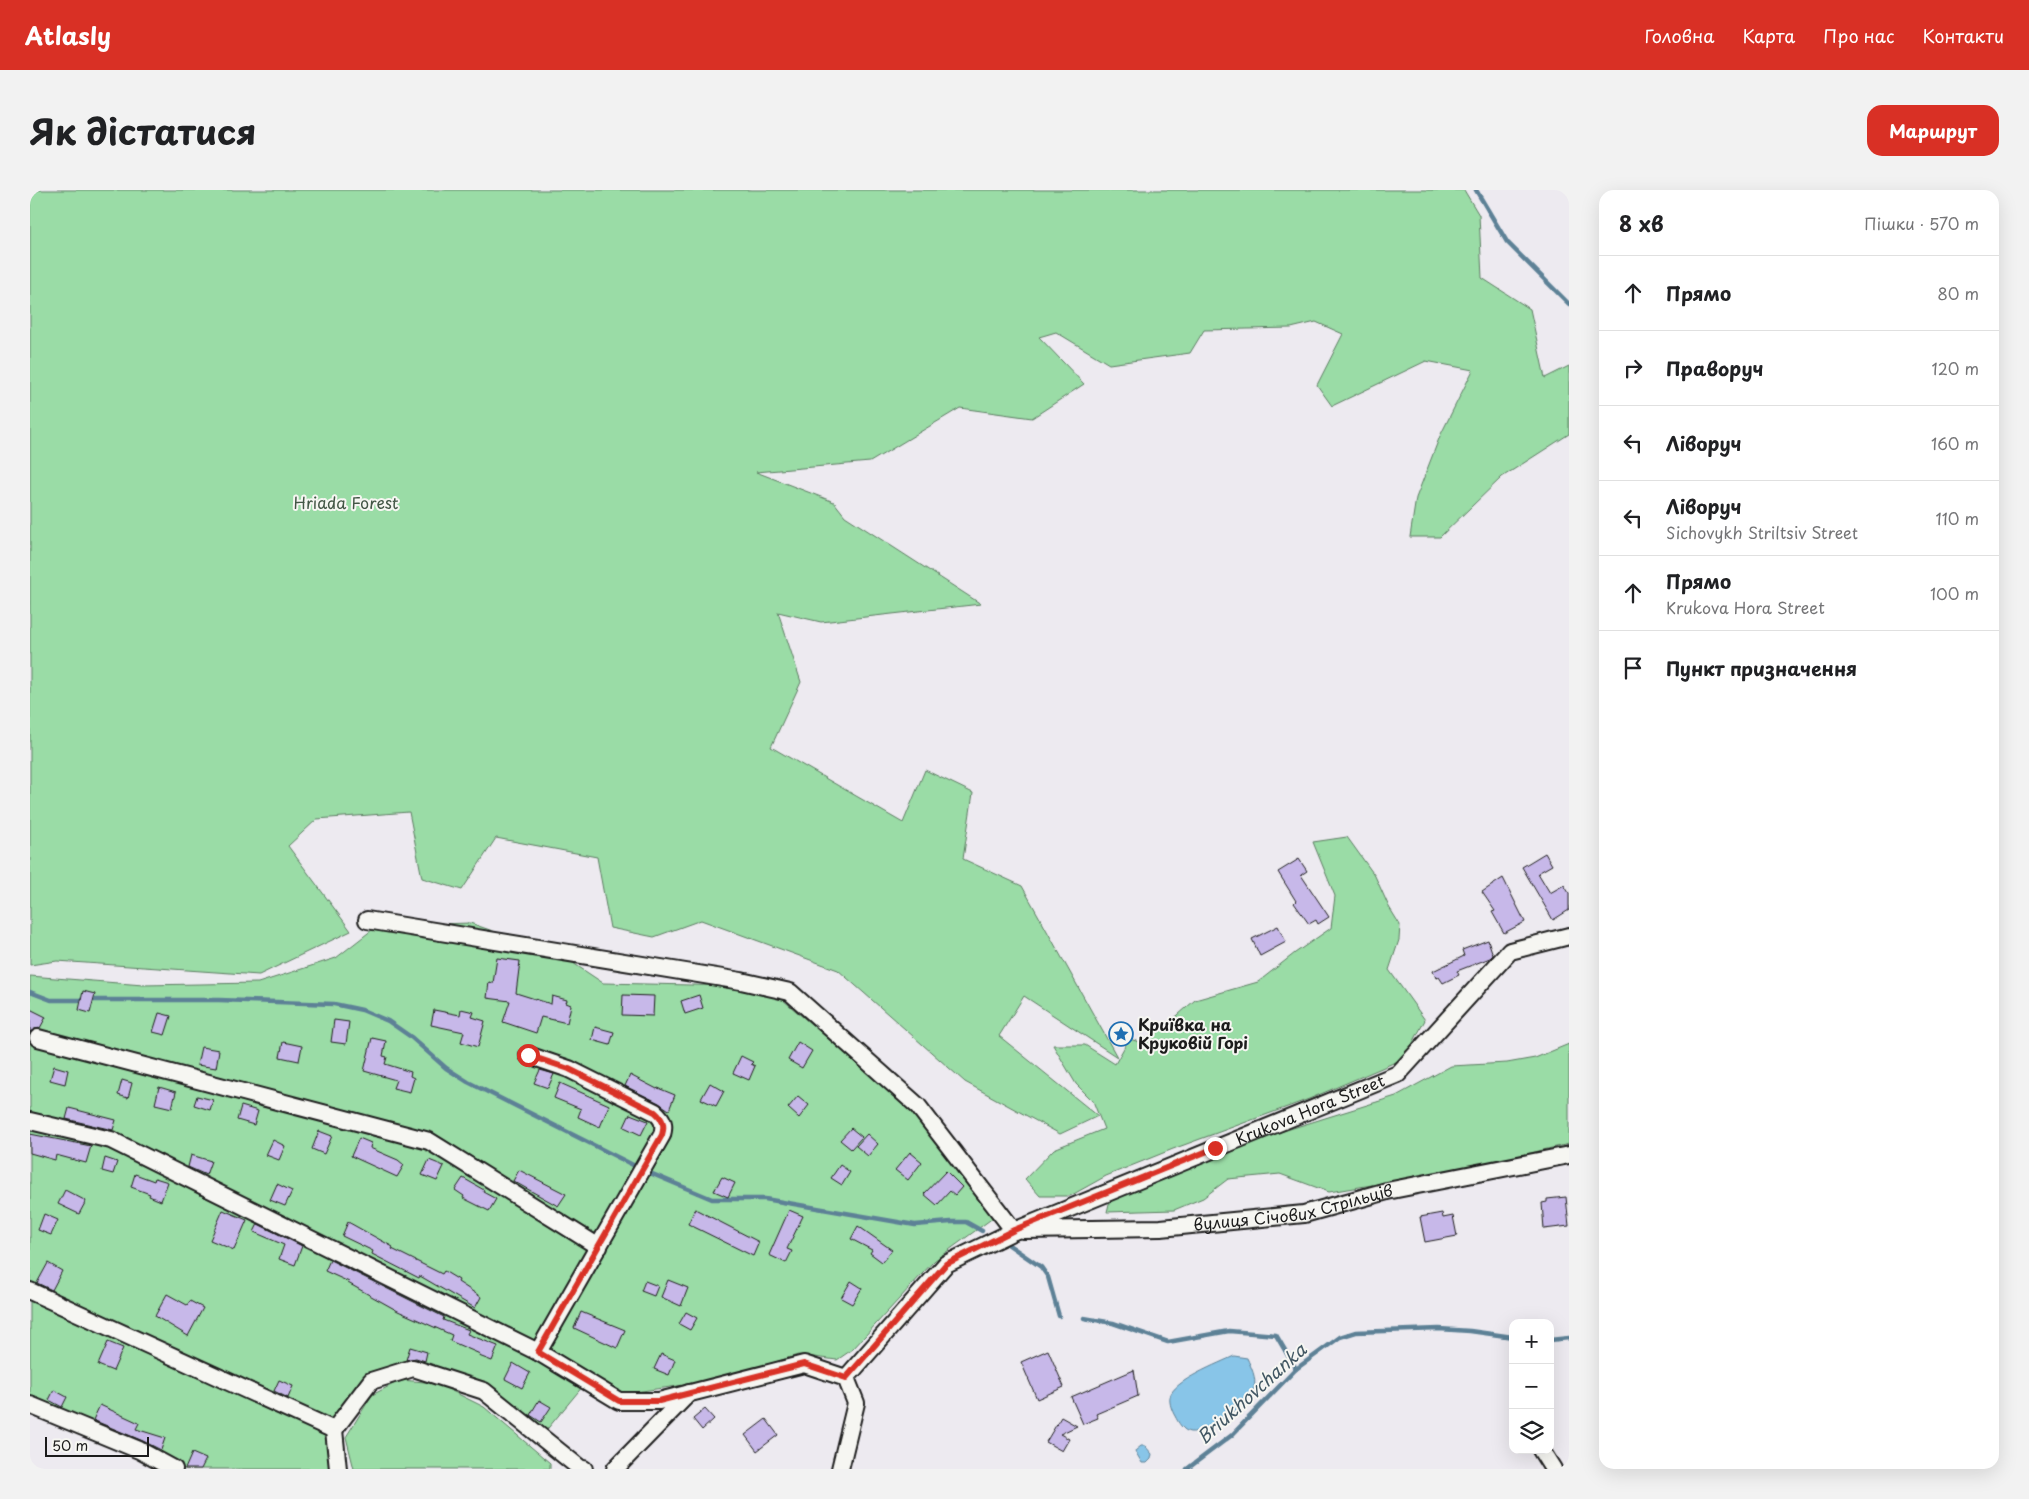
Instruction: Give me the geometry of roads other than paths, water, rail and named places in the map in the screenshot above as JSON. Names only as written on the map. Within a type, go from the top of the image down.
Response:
[{"type":"street","points":[[367,920],[741,981],[790,992],[918,1106],[1014,1230]]},
{"type":"street","name":"Krukova Hora Street","points":[[846,1378],[946,1264],[1014,1230],[1398,1074],[1510,951],[1569,936]]},
{"type":"street","points":[[38,1038],[429,1141],[598,1247]]},
{"type":"street","points":[[528,1055],[569,1069],[655,1112],[662,1118],[664,1126],[662,1135],[538,1352]]},
{"type":"street","points":[[30,1120],[111,1140],[538,1352],[619,1401],[659,1401],[804,1364],[846,1378],[856,1403],[840,1469]]},
{"type":"street","name":"вулиця Січових Стрільців","points":[[1014,1230],[1160,1228],[1304,1214],[1387,1191],[1569,1154]]},
{"type":"street","points":[[30,1291],[334,1430]]},
{"type":"street","points":[[338,1469],[334,1430],[371,1382],[414,1368],[484,1391],[581,1469],[584,1469]]},
{"type":"street","points":[[615,1469],[689,1393]]},
{"type":"street","points":[[30,1405],[139,1450],[174,1469]]},
{"type":"street","points":[[1544,1454],[1553,1469]]},
{"type":"water","points":[[1234,1356],[1247,1358],[1255,1380],[1251,1395],[1227,1417],[1217,1423],[1197,1431],[1190,1432],[1185,1430],[1171,1407],[1170,1397],[1173,1391],[1187,1379]]},
{"type":"water","points":[[1141,1446],[1145,1446],[1152,1454],[1151,1459],[1147,1463],[1142,1463],[1135,1451]]},
{"type":"waterway","points":[[1476,190],[1507,242],[1569,304]]},
{"type":"waterway","points":[[30,992],[51,1000],[219,1000],[334,1004],[362,1010],[388,1021],[411,1037],[446,1068],[468,1082],[633,1165]]},
{"type":"waterway","points":[[650,1173],[712,1199],[765,1199],[915,1225],[966,1222],[982,1231]]},
{"type":"waterway","points":[[1006,1243],[1041,1267],[1048,1277],[1059,1316]]},
{"type":"waterway","points":[[1084,1318],[1113,1323],[1168,1342],[1229,1331],[1276,1335],[1296,1369]]},
{"type":"waterway","name":"Briukhovchanka","points":[[1187,1469],[1232,1435],[1296,1369],[1340,1337],[1356,1332],[1439,1329],[1509,1336]]},
{"type":"waterway","name":"Briukhovchanka","points":[[1554,1340],[1569,1338]]},
{"type":"place","name":"Криївка на Круковій Горі","points":[[1121,1034]]},
{"type":"park label","name":"Hriada Forest","points":[[346,503]]}]
